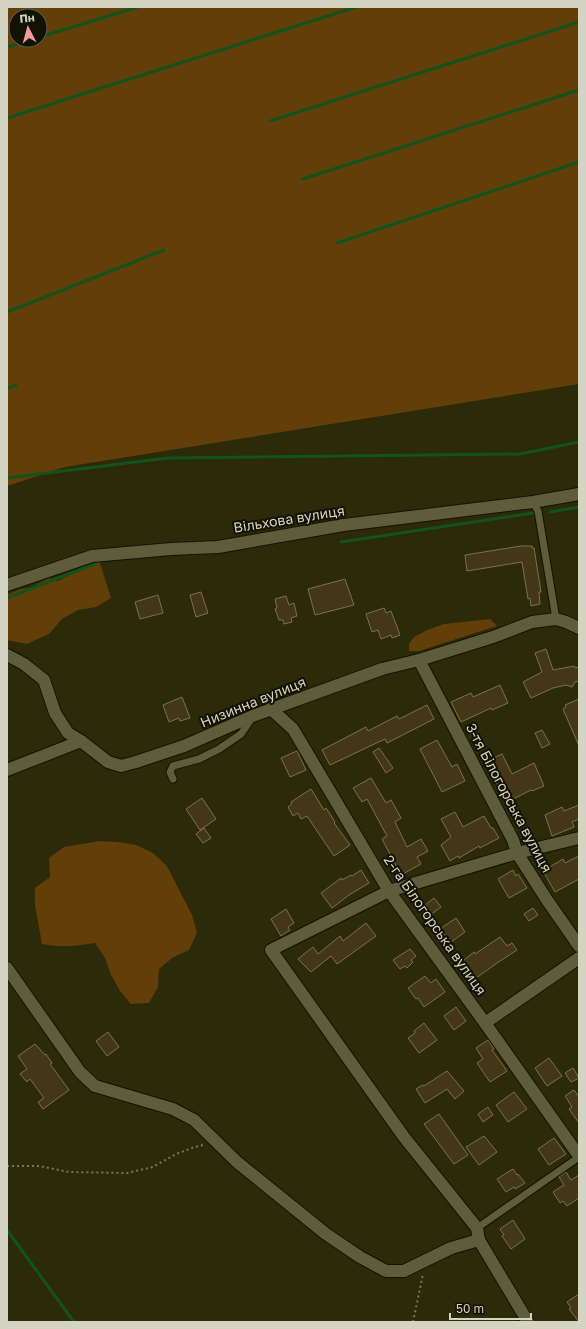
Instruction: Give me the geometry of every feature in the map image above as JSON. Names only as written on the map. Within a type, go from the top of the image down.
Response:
[{"type":"street","name":"Вільхова вулиця","points":[[7,585],[92,556],[218,546],[344,525],[533,502],[579,494]]},
{"type":"street","points":[[556,619],[579,628]]},
{"type":"street","name":"Низинна вулиця","points":[[7,655],[24,664],[44,680],[56,713],[68,734],[81,741],[108,762],[121,766],[184,746],[254,715],[382,669],[419,660],[493,637],[532,622],[556,619]]},
{"type":"street","name":"3-тя Білогорська вулиця","points":[[419,660],[513,840],[517,853],[579,946]]},
{"type":"street","name":"2-га Білогорська вулиця","points":[[271,709],[293,728],[389,891],[485,1022],[579,1156]]},
{"type":"street","points":[[7,770],[81,741]]},
{"type":"street","points":[[528,1322],[479,1240],[477,1228],[404,1137],[270,950],[389,891],[517,853],[579,838]]},
{"type":"street","points":[[485,1022],[579,958]]},
{"type":"street","points":[[7,968],[80,1072],[95,1086],[173,1109],[194,1120],[237,1162],[326,1234],[360,1257],[386,1271],[404,1271],[451,1248],[479,1240]]},
{"type":"lane","points":[[533,502],[538,511],[556,619]]},
{"type":"lane","points":[[172,779],[170,772],[173,766],[199,759],[219,749],[241,734],[254,715]]},
{"type":"lane","points":[[477,1228],[579,1156]]},
{"type":"path","points":[[7,1166],[39,1166],[68,1172],[127,1173],[153,1167],[176,1154],[194,1147],[218,1143]]},
{"type":"path","points":[[412,1322],[426,1260]]},
{"type":"shaded area","points":[[7,7],[579,7],[579,384],[65,467],[7,486]]},
{"type":"shaded area","points":[[99,560],[111,598],[96,607],[78,610],[62,619],[49,634],[27,644],[7,640],[7,595],[20,589],[30,588],[49,578],[58,581]]},
{"type":"shaded area","points":[[490,619],[497,626],[419,651],[409,651],[409,644],[414,637],[427,630],[444,624]]},
{"type":"shaded area","points":[[100,841],[136,845],[153,853],[167,866],[192,915],[197,933],[189,950],[172,958],[159,969],[158,987],[149,1003],[131,1004],[120,991],[111,975],[105,958],[95,943],[69,946],[42,944],[35,905],[35,888],[50,877],[49,858],[64,847]]},
{"type":"building","points":[[521,546],[532,546],[532,548],[534,548],[541,592],[539,592],[540,604],[531,606],[530,598],[528,599],[522,562],[467,571],[465,555]]},
{"type":"building","points":[[345,579],[354,605],[315,615],[308,589]]},
{"type":"building","points":[[201,592],[208,613],[196,617],[190,595]]},
{"type":"building","points":[[158,595],[163,613],[140,619],[135,602]]},
{"type":"building","points":[[286,596],[289,605],[294,603],[297,616],[291,618],[292,622],[284,624],[283,620],[279,620],[275,609],[277,608],[275,599]]},
{"type":"building","points":[[384,608],[386,613],[391,611],[400,635],[392,638],[391,635],[381,639],[378,630],[372,632],[366,614]]},
{"type":"building","points":[[546,649],[553,670],[574,666],[575,668],[579,667],[579,681],[575,682],[572,687],[566,685],[553,688],[531,698],[523,682],[542,672],[535,653]]},
{"type":"building","points":[[500,685],[508,703],[492,710],[491,708],[461,722],[451,702],[471,693],[473,697]]},
{"type":"building","points":[[182,697],[190,718],[180,721],[179,718],[169,722],[163,705]]},
{"type":"building","points":[[579,699],[579,746],[563,709],[566,707],[565,705]]},
{"type":"building","points":[[427,705],[434,719],[387,743],[385,739],[330,765],[322,750],[366,727],[368,731],[397,716],[399,719]]},
{"type":"building","points":[[542,730],[550,744],[542,748],[535,733]]},
{"type":"building","points":[[437,740],[452,767],[457,764],[465,781],[442,792],[420,749]]},
{"type":"building","points":[[379,748],[393,768],[386,773],[373,752]]},
{"type":"building","points":[[297,751],[306,770],[290,777],[281,758]]},
{"type":"building","points":[[502,754],[512,774],[534,763],[544,786],[532,791],[531,790],[507,802],[485,762]]},
{"type":"building","points":[[371,778],[386,803],[391,800],[401,818],[395,822],[407,847],[421,839],[428,851],[417,857],[421,864],[401,875],[382,839],[387,836],[367,799],[362,802],[353,788]]},
{"type":"building","points":[[311,789],[324,810],[326,808],[335,822],[334,823],[350,845],[334,856],[307,816],[301,819],[298,813],[293,816],[288,807],[292,804],[291,802]]},
{"type":"building","points":[[202,798],[216,819],[200,830],[186,809]]},
{"type":"building","points":[[579,805],[579,819],[572,822],[574,827],[552,836],[545,815],[562,807],[564,811]]},
{"type":"building","points":[[455,812],[463,827],[484,816],[499,838],[480,848],[479,846],[459,858],[458,856],[450,861],[441,845],[451,837],[441,819]]},
{"type":"building","points":[[204,828],[211,838],[203,843],[196,834]]},
{"type":"building","points":[[579,856],[579,879],[555,892],[543,871],[563,859],[565,863]]},
{"type":"building","points":[[361,870],[369,883],[349,895],[332,908],[321,893],[341,878],[342,880],[351,875],[352,876]]},
{"type":"building","points":[[513,870],[516,876],[518,874],[527,888],[509,898],[498,879]]},
{"type":"building","points":[[434,898],[441,907],[429,916],[425,916],[420,909]]},
{"type":"building","points":[[533,908],[538,915],[529,921],[524,914]]},
{"type":"building","points":[[286,909],[294,923],[288,927],[290,930],[281,936],[271,919]]},
{"type":"building","points":[[456,918],[465,932],[447,945],[437,931]]},
{"type":"building","points":[[366,923],[376,936],[337,964],[331,956],[311,972],[298,959],[313,947],[318,954],[340,936],[343,941]]},
{"type":"building","points":[[500,937],[507,946],[512,943],[517,950],[472,981],[459,964],[474,952],[475,954]]},
{"type":"building","points":[[410,949],[416,956],[411,960],[413,962],[407,968],[405,966],[400,969],[393,960]]},
{"type":"building","points":[[425,976],[431,983],[436,979],[445,992],[424,1007],[418,998],[416,999],[408,988]]},
{"type":"building","points":[[456,1007],[466,1021],[454,1030],[444,1016]]},
{"type":"building","points":[[424,1023],[437,1040],[419,1053],[408,1038]]},
{"type":"building","points":[[108,1032],[119,1047],[107,1056],[96,1041]]},
{"type":"building","points":[[488,1040],[494,1049],[492,1050],[507,1071],[490,1082],[477,1063],[483,1059],[476,1048]]},
{"type":"building","points":[[35,1044],[45,1055],[46,1054],[52,1063],[50,1064],[69,1090],[43,1109],[38,1102],[44,1098],[30,1079],[27,1082],[20,1074],[27,1069],[18,1056]]},
{"type":"building","points":[[549,1058],[562,1076],[547,1086],[535,1068]]},
{"type":"building","points":[[573,1068],[579,1078],[571,1082],[565,1073]]},
{"type":"building","points":[[447,1071],[464,1091],[455,1099],[447,1089],[425,1103],[416,1089],[423,1085],[424,1086]]},
{"type":"building","points":[[574,1090],[579,1097],[579,1123],[569,1109],[572,1107],[565,1096]]},
{"type":"building","points":[[514,1092],[527,1109],[508,1122],[496,1105]]},
{"type":"building","points":[[488,1107],[493,1115],[483,1122],[478,1114]]},
{"type":"building","points":[[439,1114],[468,1155],[454,1164],[424,1124]]},
{"type":"building","points":[[484,1136],[497,1152],[479,1165],[466,1147]]},
{"type":"building","points":[[554,1138],[566,1154],[549,1165],[538,1149]]},
{"type":"building","points":[[513,1169],[525,1183],[506,1192],[497,1179]]},
{"type":"building","points":[[566,1172],[571,1180],[579,1175],[579,1198],[567,1206],[563,1201],[560,1203],[553,1192],[564,1185],[559,1177]]},
{"type":"building","points":[[513,1220],[525,1239],[511,1249],[502,1236],[504,1235],[500,1229]]},
{"type":"building","points":[[579,1294],[579,1322],[569,1309],[571,1308],[567,1302]]},
{"type":"waterway","points":[[48,35],[138,7]]},
{"type":"waterway","points":[[7,118],[356,7]]},
{"type":"waterway","points":[[270,121],[579,22]]},
{"type":"waterway","points":[[303,179],[579,90]]},
{"type":"waterway","points":[[337,243],[579,162]]},
{"type":"waterway","points":[[7,312],[164,250]]},
{"type":"waterway","points":[[7,389],[16,385]]},
{"type":"waterway","points":[[7,478],[167,458],[520,454],[579,442]]},
{"type":"waterway","points":[[550,512],[579,507]]},
{"type":"waterway","points":[[341,542],[533,513]]},
{"type":"waterway","points":[[7,598],[94,564]]},
{"type":"waterway","points":[[7,1230],[74,1322]]}]
